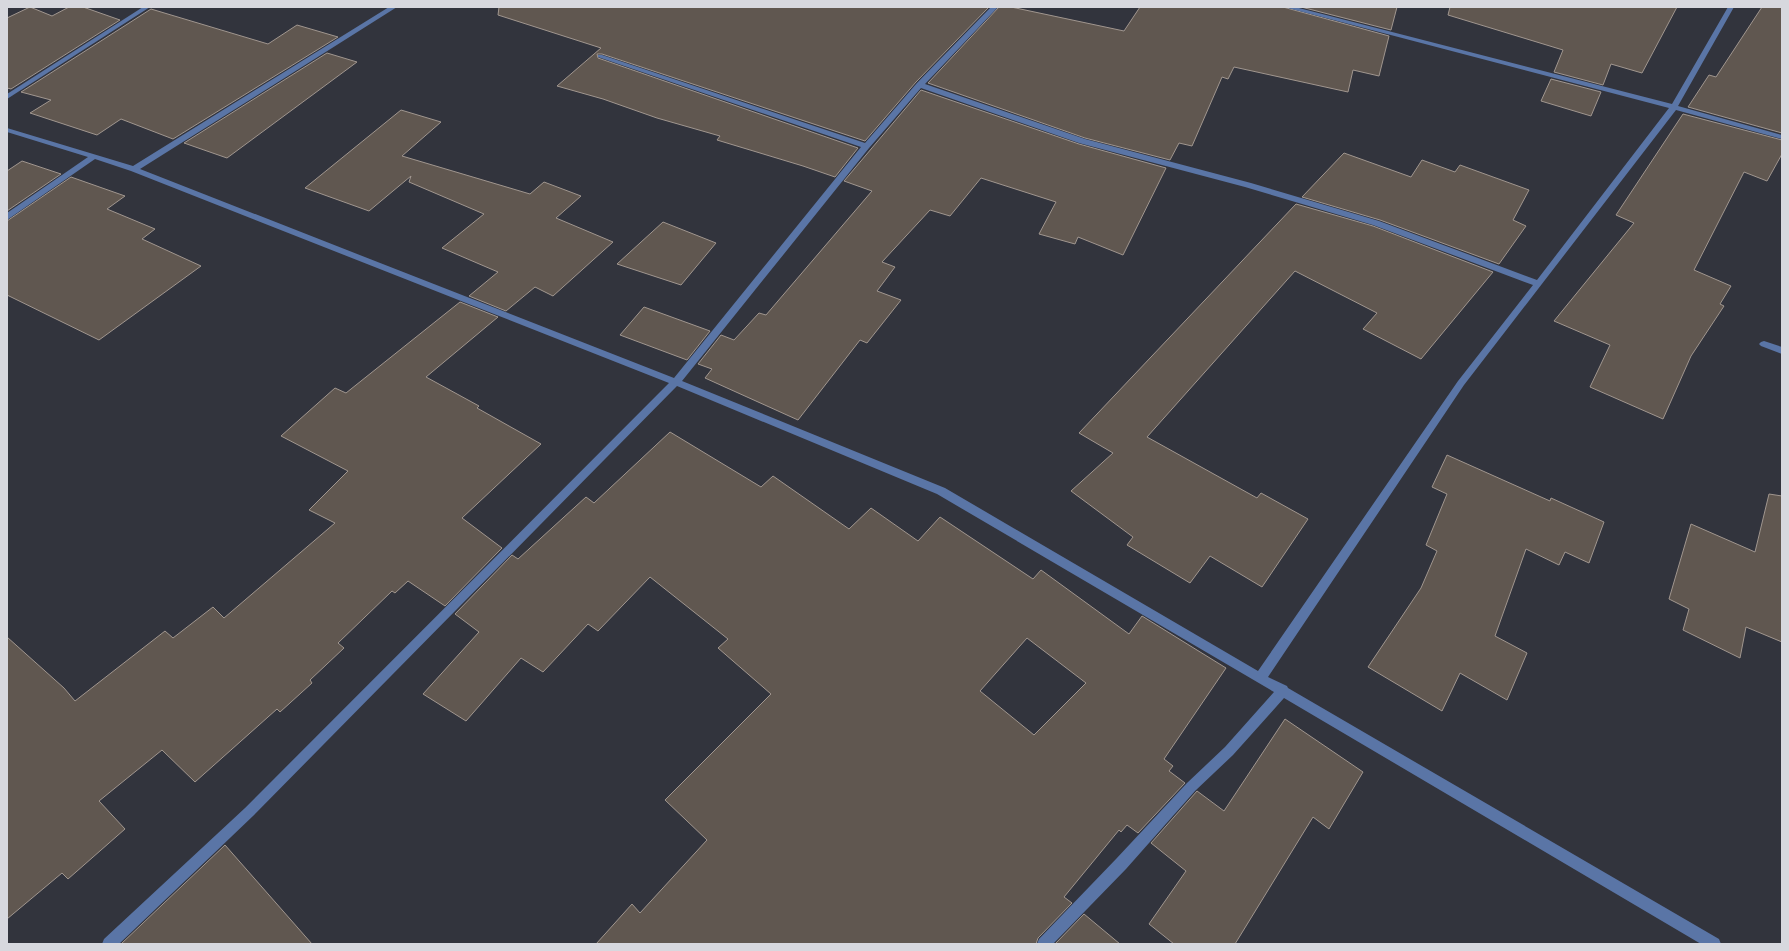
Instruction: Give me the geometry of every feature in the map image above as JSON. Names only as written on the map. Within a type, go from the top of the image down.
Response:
[{"type":"street","points":[[7,97],[147,7]]},
{"type":"street","points":[[134,169],[394,7]]},
{"type":"street","points":[[109,944],[249,812],[676,382],[866,146],[920,85],[995,7]]},
{"type":"street","points":[[1287,7],[1674,107],[1782,137]]},
{"type":"street","points":[[1261,677],[1461,382],[1539,284],[1674,107],[1731,7]]},
{"type":"street","points":[[600,56],[866,146]]},
{"type":"street","points":[[920,85],[1082,141],[1248,185],[1376,222],[1539,284]]},
{"type":"street","points":[[7,130],[134,169],[676,382],[941,491],[1261,677],[1714,944]]},
{"type":"street","points":[[7,217],[93,157]]},
{"type":"street","points":[[1764,344],[1782,351]]},
{"type":"street","points":[[1044,944],[1121,864],[1190,787],[1229,750],[1283,690]]},
{"type":"building","points":[[30,7],[52,16],[69,7],[83,7],[120,20],[11,89],[7,88],[7,18]]},
{"type":"building","points":[[499,7],[989,7],[916,82],[865,141],[602,54],[597,54],[598,58],[858,148],[835,177],[717,140],[720,136],[657,118],[603,99],[557,86],[601,48],[498,15]]},
{"type":"building","points":[[999,7],[1011,7],[1124,31],[1140,7],[1283,7],[1389,36],[1379,76],[1353,70],[1348,92],[1234,67],[1228,79],[1222,77],[1192,146],[1179,143],[1170,160],[1085,138],[928,83]]},
{"type":"building","points":[[1301,7],[1397,7],[1391,30]]},
{"type":"building","points":[[1450,7],[1677,7],[1642,73],[1611,64],[1603,85],[1554,72],[1563,50],[1448,15]]},
{"type":"building","points":[[1762,7],[1782,7],[1782,133],[1688,107],[1709,75],[1716,77]]},
{"type":"building","points":[[151,9],[268,44],[297,25],[338,37],[173,139],[121,119],[97,135],[30,113],[51,100],[21,92]]},
{"type":"building","points":[[327,53],[357,62],[227,158],[184,143]]},
{"type":"building","points":[[1551,79],[1601,92],[1591,116],[1541,101]]},
{"type":"building","points":[[921,90],[1079,144],[1166,168],[1123,255],[1078,237],[1075,244],[1039,234],[1056,202],[981,178],[950,216],[930,210],[882,262],[895,267],[877,291],[901,300],[867,343],[860,340],[798,420],[705,378],[712,369],[698,364],[721,335],[734,340],[759,313],[766,315],[872,191],[844,181]]},
{"type":"building","points":[[401,110],[441,122],[402,156],[530,194],[544,182],[581,196],[556,218],[613,242],[553,296],[535,287],[506,311],[469,296],[498,272],[442,248],[484,214],[409,182],[411,176],[369,211],[305,188]]},
{"type":"building","points":[[1683,114],[1782,140],[1782,154],[1767,181],[1744,172],[1694,270],[1731,286],[1720,304],[1724,306],[1691,356],[1663,419],[1590,387],[1610,345],[1554,321],[1634,223],[1616,215]]},
{"type":"building","points":[[1344,153],[1411,177],[1422,160],[1455,172],[1460,165],[1529,190],[1513,220],[1526,226],[1499,264],[1380,220],[1302,197]]},
{"type":"building","points":[[22,161],[61,174],[7,211],[7,171]]},
{"type":"building","points":[[71,177],[125,196],[107,209],[155,229],[142,239],[201,266],[99,340],[7,295],[7,221]]},
{"type":"building","points":[[1296,204],[1373,226],[1493,272],[1421,359],[1363,329],[1377,313],[1295,271],[1147,437],[1257,498],[1261,493],[1308,519],[1262,587],[1210,556],[1190,583],[1127,545],[1133,537],[1071,491],[1113,453],[1079,433]]},
{"type":"building","points":[[663,222],[716,243],[681,285],[617,264]]},
{"type":"building","points":[[460,302],[498,317],[426,377],[479,406],[477,408],[541,444],[462,518],[502,548],[445,606],[408,581],[395,593],[392,591],[338,643],[344,648],[310,680],[312,683],[280,712],[277,709],[195,782],[162,750],[99,801],[125,829],[68,879],[62,873],[7,919],[7,637],[64,688],[75,701],[165,631],[173,638],[213,607],[224,618],[335,523],[309,510],[348,471],[281,436],[335,388],[346,393]]},
{"type":"building","points":[[644,307],[710,331],[687,360],[620,335]]},
{"type":"building","points":[[670,432],[761,487],[773,476],[849,529],[871,508],[918,541],[940,517],[1033,579],[1041,570],[1129,634],[1142,616],[1226,668],[1164,759],[1173,766],[1169,771],[1185,783],[1138,833],[1127,825],[1121,832],[1119,830],[1064,897],[1072,903],[1038,938],[1036,944],[596,944],[632,904],[640,913],[707,840],[665,800],[771,694],[718,648],[728,639],[650,577],[598,631],[588,624],[543,672],[521,658],[466,721],[423,694],[479,632],[455,614],[512,555],[518,559],[586,497],[594,503]],"holes":[[[1027,638],[1086,683],[1034,735],[980,691]]]},
{"type":"building","points":[[1447,455],[1550,501],[1551,498],[1604,522],[1589,563],[1565,552],[1559,565],[1526,549],[1495,636],[1527,653],[1507,700],[1460,673],[1442,711],[1368,667],[1421,588],[1437,551],[1426,545],[1447,494],[1432,487]]},
{"type":"building","points":[[1769,494],[1782,496],[1782,642],[1746,627],[1740,658],[1683,630],[1689,609],[1669,599],[1691,524],[1755,552]]},
{"type":"building","points":[[1285,719],[1363,772],[1329,829],[1313,817],[1235,944],[1174,944],[1149,924],[1186,871],[1151,843],[1197,791],[1224,811]]},
{"type":"building","points":[[225,845],[312,944],[121,944]]},
{"type":"building","points":[[1084,914],[1120,944],[1055,944]]}]
